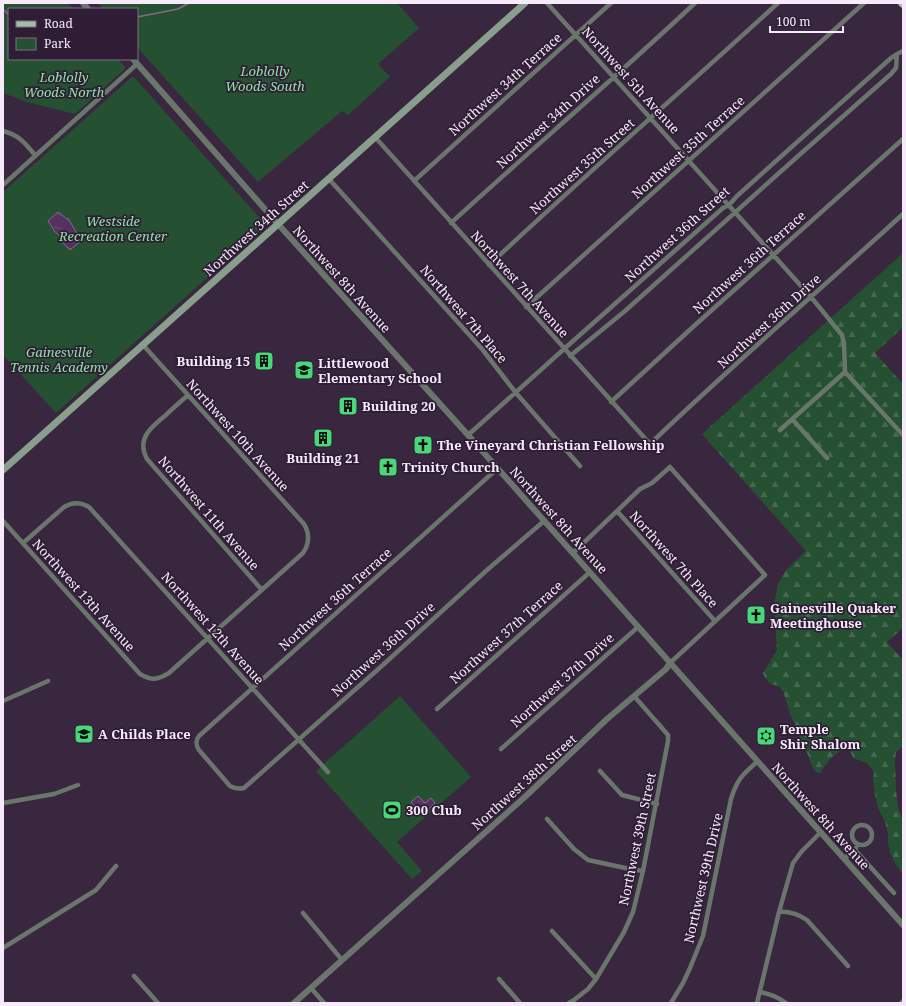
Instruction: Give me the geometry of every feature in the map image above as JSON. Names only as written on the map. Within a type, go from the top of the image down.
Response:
[{"type":"main road","name":"Northwest 34th Street","points":[[3,470],[525,3]]},
{"type":"street","name":"Northwest 5th Avenue","points":[[547,3],[774,255],[842,335],[844,344],[845,372]]},
{"type":"street","name":"Northwest 34th Terrace","points":[[414,181],[611,3]]},
{"type":"street","name":"Northwest 34th Drive","points":[[451,223],[695,3]]},
{"type":"street","name":"Northwest 35th Street","points":[[489,265],[778,3]]},
{"type":"street","name":"Northwest 35th Terrace","points":[[526,307],[864,3]]},
{"type":"street","name":"Northwest 36th Street","points":[[468,435],[723,208],[729,205],[737,196],[891,58],[903,52]]},
{"type":"street","points":[[570,356],[625,311],[891,74],[896,68],[897,54]]},
{"type":"street","points":[[3,185],[135,61]]},
{"type":"street","name":"Northwest 8th Avenue","points":[[135,61],[278,224],[498,468],[903,925]]},
{"type":"street","points":[[3,131],[21,139],[36,155]]},
{"type":"street","points":[[810,131],[817,139]]},
{"type":"street","name":"Northwest 7th Avenue","points":[[375,137],[650,444]]},
{"type":"street","name":"Northwest 36th Terrace","points":[[611,402],[903,139]]},
{"type":"street","name":"Northwest 7th Place","points":[[329,178],[482,349],[516,393],[580,466]]},
{"type":"street","name":"Northwest 36th Drive","points":[[650,444],[903,214]]},
{"type":"street","name":"Northwest 10th Avenue","points":[[143,345],[187,396],[304,524],[308,535],[308,542],[303,553],[262,590]]},
{"type":"street","points":[[780,430],[845,372],[903,435]]},
{"type":"street","name":"Northwest 11th Avenue","points":[[187,396],[148,432],[144,440],[143,449],[147,459],[262,590]]},
{"type":"street","points":[[792,419],[826,458]]},
{"type":"street","name":"Northwest 38th Street","points":[[294,1003],[527,795],[607,719],[666,669],[670,663],[765,575],[670,466],[652,483],[640,489],[617,511]]},
{"type":"street","name":"Northwest 36th Terrace","points":[[234,788],[230,786],[199,750],[196,743],[199,736],[498,468]]},
{"type":"street","name":"Northwest 12th Avenue","points":[[23,543],[64,507],[70,504],[84,504],[92,510],[328,772]]},
{"type":"street","points":[[572,553],[617,511]]},
{"type":"street","name":"Northwest 7th Place","points":[[617,511],[715,621]]},
{"type":"street","name":"Northwest 36th Drive","points":[[234,788],[244,788],[544,520]]},
{"type":"street","name":"Northwest 13th Avenue","points":[[3,521],[140,674],[146,678],[161,678],[169,674],[208,639]]},
{"type":"street","name":"Northwest 37th Terrace","points":[[438,709],[590,572]]},
{"type":"street","points":[[208,639],[262,590]]},
{"type":"street","name":"Northwest 37th Drive","points":[[501,749],[638,627]]},
{"type":"street","points":[[3,701],[48,681]]},
{"type":"street","name":"Northwest 39th Street","points":[[569,1003],[576,1002],[596,979],[624,932],[633,912],[643,871],[657,804],[668,735],[634,696]]},
{"type":"street","name":"Northwest 39th Drive","points":[[671,1003],[683,983],[703,936],[734,787],[742,776],[758,761]]},
{"type":"street","points":[[600,771],[622,795],[657,804]]},
{"type":"street","points":[[3,802],[54,794],[78,785]]},
{"type":"street","points":[[547,819],[574,849],[588,860],[643,871]]},
{"type":"street","points":[[859,825],[867,826],[872,832],[872,839],[865,845],[857,844],[852,837],[854,829],[859,825]]},
{"type":"street","points":[[758,1003],[779,912],[793,863],[802,851],[821,832]]},
{"type":"street","points":[[844,859],[855,850],[857,844]]},
{"type":"street","points":[[855,850],[894,893]]},
{"type":"street","points":[[3,948],[96,890],[116,866]]},
{"type":"street","points":[[779,912],[786,911],[799,914],[807,920],[848,966]]},
{"type":"street","points":[[303,913],[342,960]]},
{"type":"street","points":[[552,931],[596,979]]},
{"type":"street","points":[[134,976],[158,1003]]},
{"type":"street","points":[[499,979],[520,1003]]},
{"type":"street","points":[[311,988],[324,1003]]},
{"type":"street","points":[[760,992],[780,998],[786,1003]]},
{"type":"green space","name":"Loblolly Woods North","points":[[3,3],[68,3],[72,8],[8,8],[8,60],[119,60],[126,68],[75,114],[30,103],[3,93]]},
{"type":"green space","name":"Loblolly Woods South","points":[[98,3],[397,3],[419,28],[378,64],[390,77],[348,115],[342,111],[258,182],[138,48],[138,8],[102,8]]},
{"type":"green space","name":"Westside Recreation Center","points":[[133,76],[266,225],[56,413],[3,355],[3,192]]},
{"type":"green space","points":[[903,253],[903,327],[875,353],[903,384],[903,628],[887,642],[903,660],[903,746],[896,752],[895,760],[898,807],[903,820],[903,875],[890,852],[888,833],[885,822],[878,808],[875,795],[873,781],[874,772],[867,763],[853,758],[849,747],[836,754],[826,764],[821,773],[817,773],[812,767],[807,753],[801,746],[799,732],[791,716],[783,691],[778,686],[771,684],[765,678],[763,673],[777,650],[774,604],[778,584],[786,570],[806,551],[702,434]]},
{"type":"green space","name":"300 Club","points":[[400,696],[471,777],[397,842],[422,871],[412,879],[316,771]]},
{"type":"water","points":[[58,212],[67,219],[68,218],[76,232],[83,239],[70,250],[63,243],[65,240],[54,231],[48,221]]},
{"type":"water","points":[[418,796],[425,803],[431,798],[435,803],[422,815],[411,802]]},
{"type":"waterway","points":[[138,17],[178,9],[189,3]]},
{"type":"waterway","points":[[3,9],[8,14]]},
{"type":"place","name":"Building 15","points":[[264,361]]},
{"type":"place","name":"Littlewood Elementary School","points":[[304,370]]},
{"type":"place","name":"Building 20","points":[[348,406]]},
{"type":"place","name":"Building 21","points":[[323,438]]},
{"type":"place","name":"The Vineyard Christian Fellowship","points":[[423,445]]},
{"type":"place","name":"Trinity Church","points":[[388,467]]},
{"type":"place","name":"Gainesville Quaker Meetinghouse","points":[[756,615]]},
{"type":"place","name":"A Childs Place","points":[[84,734]]},
{"type":"place","name":"Temple Shir Shalom","points":[[766,736]]},
{"type":"place","name":"300 Club","points":[[392,810]]},
{"type":"park label","name":"Gainesville Tennis Academy","points":[[59,360]]}]
